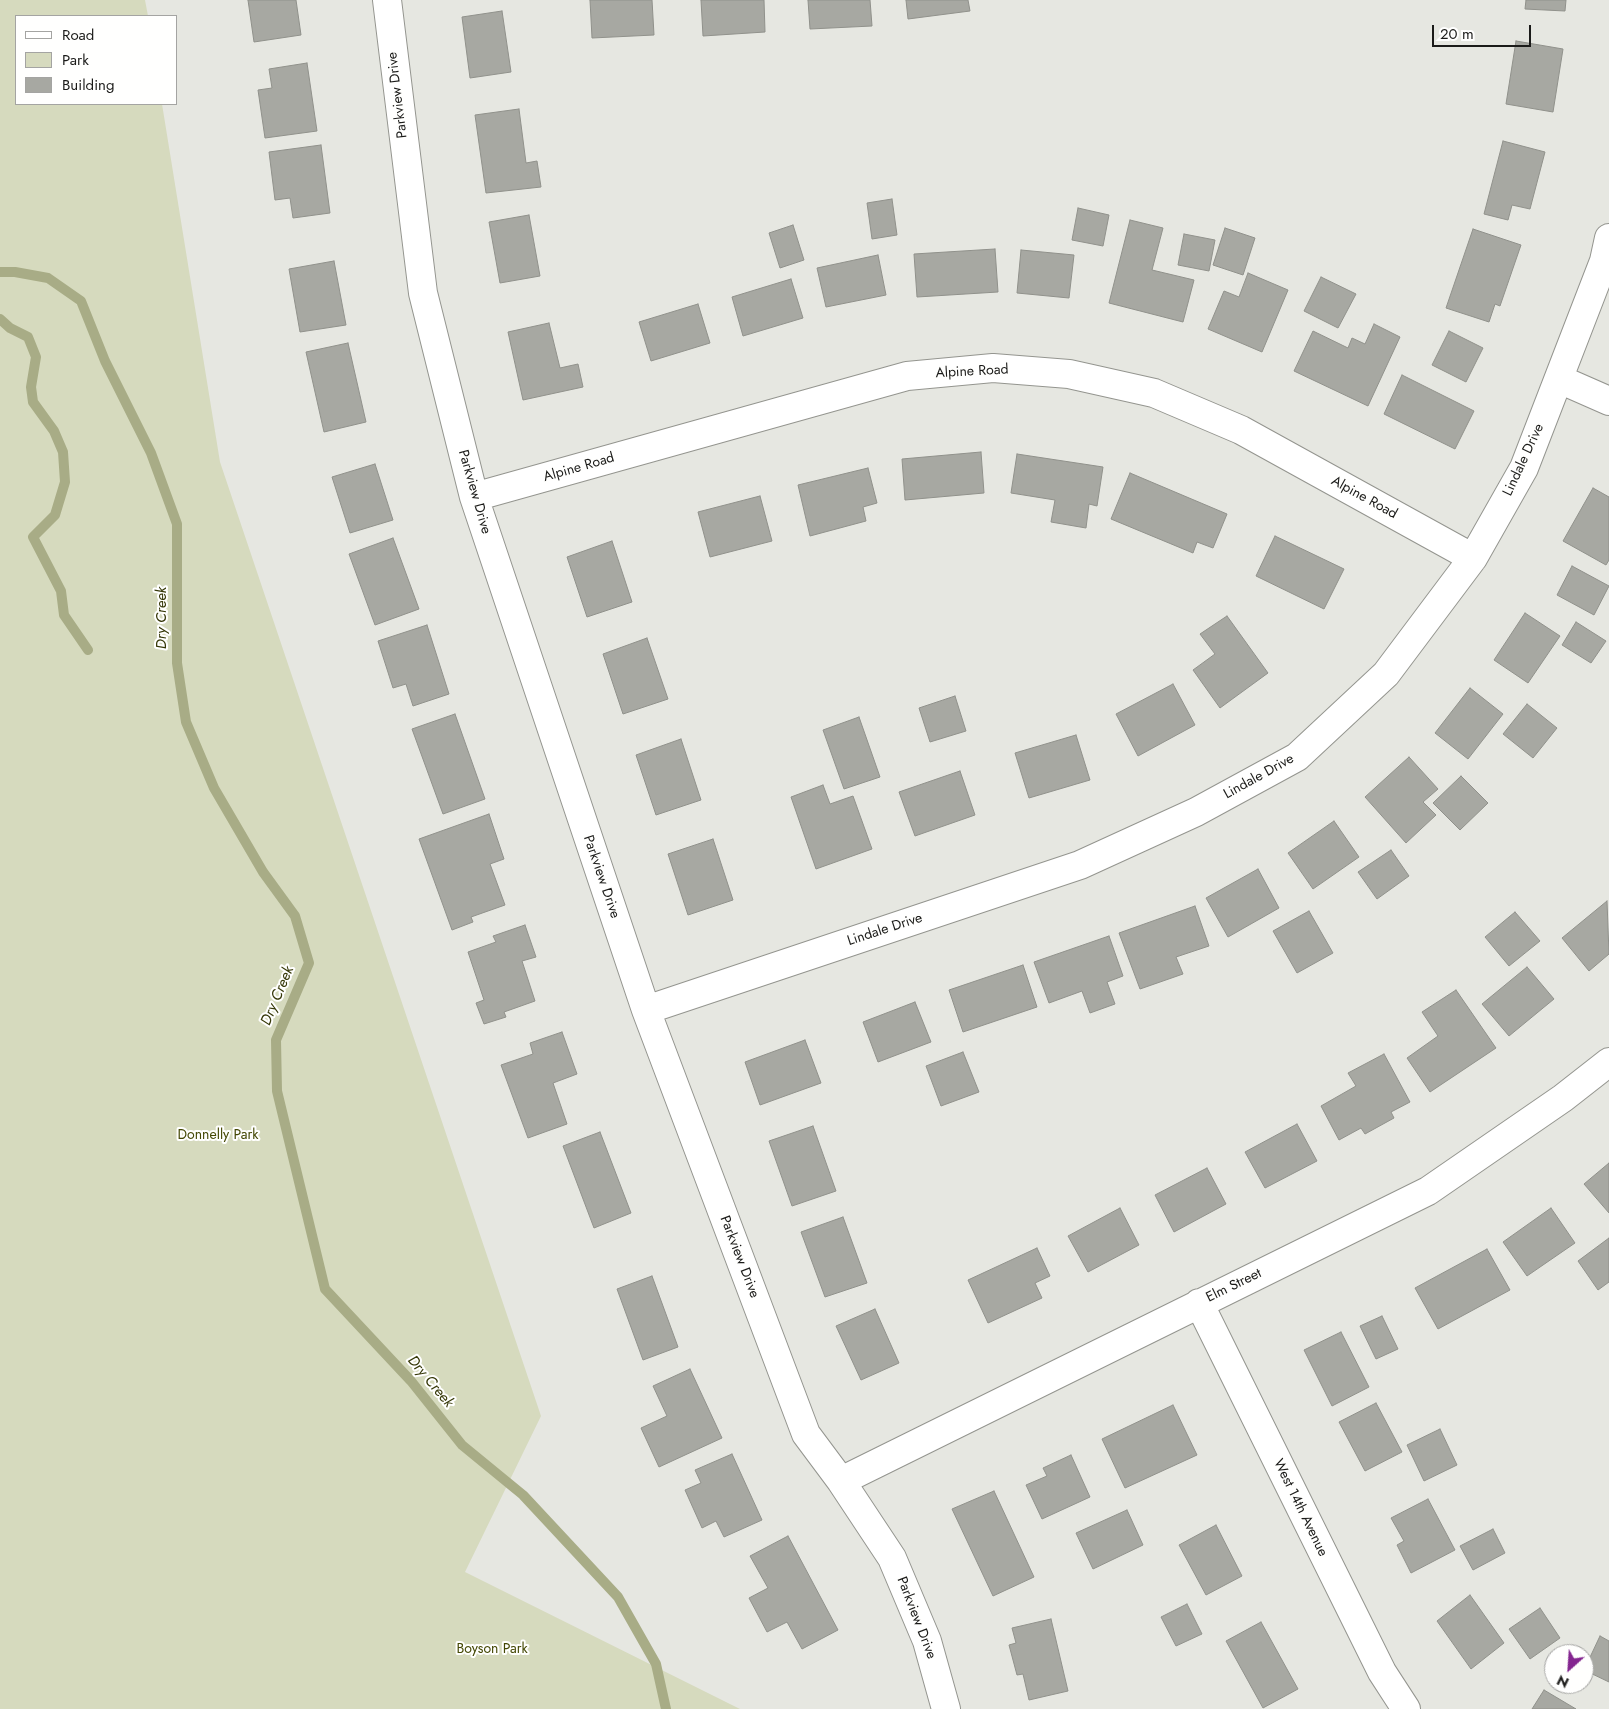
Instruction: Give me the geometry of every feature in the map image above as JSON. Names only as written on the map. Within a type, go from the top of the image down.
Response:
[{"type":"street","name":"Parkview Drive","points":[[387,0],[423,293],[474,497],[646,1010],[806,1434],[841,1481],[892,1558],[927,1641],[946,1709]]},
{"type":"street","name":"Lindale Drive","points":[[646,1010],[1080,865],[1196,812],[1297,757],[1386,674],[1473,558],[1524,468],[1604,261],[1609,238]]},
{"type":"street","name":"Alpine Road","points":[[474,497],[907,376],[993,368],[1068,374],[1154,392],[1241,430],[1473,558]]},
{"type":"street","points":[[1559,379],[1609,401]]},
{"type":"street","name":"Elm Street","points":[[841,1481],[1428,1191],[1563,1098],[1609,1062]]},
{"type":"street","name":"West 14th Avenue","points":[[1199,1304],[1382,1672],[1406,1709]]},
{"type":"green space","name":"Donnelly Park","points":[[0,0],[145,0],[148,15],[15,15],[15,105],[162,105],[220,462],[541,1416],[465,1572],[740,1709],[0,1709]]},
{"type":"building","points":[[248,0],[296,0],[301,35],[254,42]]},
{"type":"building","points":[[590,0],[652,0],[654,35],[592,38]]},
{"type":"building","points":[[701,0],[764,0],[765,32],[703,36]]},
{"type":"building","points":[[808,0],[870,0],[872,26],[810,29]]},
{"type":"building","points":[[906,0],[968,0],[970,11],[908,19]]},
{"type":"building","points":[[1526,0],[1566,0],[1565,11],[1525,9]]},
{"type":"building","points":[[502,11],[511,72],[470,78],[462,17]]},
{"type":"building","points":[[1516,41],[1563,49],[1553,112],[1506,104]]},
{"type":"building","points":[[307,63],[317,131],[265,138],[258,90],[272,88],[269,69]]},
{"type":"building","points":[[519,109],[526,163],[537,161],[541,187],[486,193],[475,115]]},
{"type":"building","points":[[1503,141],[1545,152],[1530,209],[1512,205],[1508,220],[1484,214]]},
{"type":"building","points":[[321,145],[330,213],[293,218],[290,198],[275,200],[269,152]]},
{"type":"building","points":[[892,199],[897,235],[872,239],[867,203]]},
{"type":"building","points":[[1078,208],[1109,215],[1103,246],[1072,240]]},
{"type":"building","points":[[529,215],[540,276],[500,283],[489,222]]},
{"type":"building","points":[[1130,220],[1163,228],[1152,270],[1194,280],[1183,322],[1109,303]]},
{"type":"building","points":[[793,225],[804,260],[780,268],[769,233]]},
{"type":"building","points":[[1225,228],[1255,238],[1243,275],[1213,265]]},
{"type":"building","points":[[1473,229],[1521,245],[1500,306],[1495,304],[1489,322],[1446,308]]},
{"type":"building","points":[[1184,234],[1215,240],[1209,271],[1178,265]]},
{"type":"building","points":[[995,249],[998,292],[917,297],[914,254]]},
{"type":"building","points":[[1021,250],[1074,255],[1069,298],[1017,293]]},
{"type":"building","points":[[878,255],[886,295],[826,307],[817,268]]},
{"type":"building","points":[[334,261],[346,325],[300,332],[289,269]]},
{"type":"building","points":[[1248,273],[1288,290],[1262,352],[1208,329],[1224,291],[1239,297]]},
{"type":"building","points":[[1321,277],[1356,294],[1338,328],[1304,311]]},
{"type":"building","points":[[791,279],[803,318],[743,336],[732,297]]},
{"type":"building","points":[[698,304],[710,343],[651,361],[639,322]]},
{"type":"building","points":[[549,323],[560,368],[578,364],[583,387],[523,400],[508,332]]},
{"type":"building","points":[[1374,324],[1400,337],[1368,406],[1294,371],[1313,331],[1348,348],[1352,338],[1365,344]]},
{"type":"building","points":[[1449,331],[1483,348],[1466,382],[1432,365]]},
{"type":"building","points":[[348,343],[366,422],[324,432],[306,352]]},
{"type":"building","points":[[1402,375],[1474,411],[1455,449],[1384,414]]},
{"type":"building","points":[[981,452],[984,493],[905,500],[902,459]]},
{"type":"building","points":[[1017,454],[1103,467],[1097,506],[1089,504],[1086,528],[1051,522],[1055,500],[1011,493]]},
{"type":"building","points":[[375,464],[393,520],[350,533],[332,477]]},
{"type":"building","points":[[868,468],[877,503],[863,507],[866,521],[810,536],[798,485]]},
{"type":"building","points":[[1130,473],[1227,514],[1213,548],[1197,542],[1193,553],[1111,519]]},
{"type":"building","points":[[1593,488],[1609,497],[1609,560],[1606,565],[1563,541]]},
{"type":"building","points":[[760,496],[772,541],[710,557],[698,512]]},
{"type":"building","points":[[1275,536],[1344,569],[1324,609],[1256,576]]},
{"type":"building","points":[[393,538],[419,609],[375,625],[349,554]]},
{"type":"building","points":[[612,541],[632,602],[587,617],[567,557]]},
{"type":"building","points":[[1572,566],[1609,586],[1594,615],[1557,595]]},
{"type":"building","points":[[1525,613],[1560,636],[1528,683],[1494,660]]},
{"type":"building","points":[[1227,616],[1268,673],[1220,708],[1193,670],[1215,654],[1200,634]]},
{"type":"building","points":[[1576,622],[1606,641],[1591,663],[1562,645]]},
{"type":"building","points":[[427,625],[449,694],[413,706],[406,684],[393,688],[378,641]]},
{"type":"building","points":[[647,638],[668,699],[623,714],[603,654]]},
{"type":"building","points":[[1173,684],[1195,725],[1138,756],[1116,714]]},
{"type":"building","points":[[1470,688],[1503,714],[1468,759],[1435,733]]},
{"type":"building","points":[[955,696],[966,731],[930,742],[919,708]]},
{"type":"building","points":[[1527,704],[1557,728],[1533,758],[1503,734]]},
{"type":"building","points":[[455,714],[485,799],[443,814],[412,729]]},
{"type":"building","points":[[859,717],[880,777],[844,789],[823,730]]},
{"type":"building","points":[[1076,735],[1090,780],[1029,798],[1015,753]]},
{"type":"building","points":[[681,739],[701,800],[656,815],[636,755]]},
{"type":"building","points":[[1409,757],[1438,789],[1423,802],[1436,815],[1406,843],[1365,797]]},
{"type":"building","points":[[960,771],[975,815],[915,836],[899,792]]},
{"type":"building","points":[[1461,776],[1488,803],[1460,830],[1433,803]]},
{"type":"building","points":[[823,785],[830,804],[853,796],[872,849],[816,869],[791,797]]},
{"type":"building","points":[[489,814],[504,859],[490,864],[505,905],[471,917],[473,922],[452,930],[419,839]]},
{"type":"building","points":[[1334,821],[1359,857],[1313,889],[1288,853]]},
{"type":"building","points":[[713,839],[733,900],[688,915],[668,854]]},
{"type":"building","points":[[1391,850],[1409,876],[1377,899],[1358,872]]},
{"type":"building","points":[[1258,869],[1279,908],[1228,937],[1206,898]]},
{"type":"building","points":[[1607,901],[1609,954],[1589,971],[1562,938]]},
{"type":"building","points":[[1195,906],[1209,946],[1176,957],[1183,974],[1140,989],[1119,933]]},
{"type":"building","points":[[1309,911],[1333,953],[1297,973],[1273,931]]},
{"type":"building","points":[[1515,912],[1540,941],[1509,966],[1485,937]]},
{"type":"building","points":[[525,925],[536,957],[522,961],[535,1001],[504,1012],[506,1017],[484,1024],[476,1003],[484,1000],[468,952],[496,942],[493,936]]},
{"type":"building","points":[[1109,936],[1123,976],[1107,982],[1115,1004],[1090,1013],[1082,991],[1049,1003],[1034,962]]},
{"type":"building","points":[[1023,965],[1037,1007],[963,1032],[949,990]]},
{"type":"building","points":[[1527,967],[1554,999],[1509,1036],[1482,1004]]},
{"type":"building","points":[[1456,990],[1496,1048],[1430,1092],[1407,1058],[1438,1036],[1422,1012]]},
{"type":"building","points":[[915,1002],[931,1042],[878,1062],[863,1022]]},
{"type":"building","points":[[562,1032],[577,1074],[553,1083],[567,1124],[528,1138],[501,1065],[533,1054],[530,1043]]},
{"type":"building","points":[[805,1040],[821,1083],[760,1105],[745,1062]]},
{"type":"building","points":[[963,1052],[979,1092],[941,1106],[926,1066]]},
{"type":"building","points":[[1384,1054],[1410,1102],[1391,1112],[1394,1118],[1365,1134],[1361,1128],[1339,1140],[1321,1106],[1356,1086],[1348,1073]]},
{"type":"building","points":[[1297,1124],[1317,1161],[1265,1188],[1245,1152]]},
{"type":"building","points":[[813,1126],[836,1191],[792,1206],[769,1141]]},
{"type":"building","points":[[600,1132],[631,1213],[594,1228],[563,1146]]},
{"type":"building","points":[[1609,1163],[1609,1213],[1584,1184]]},
{"type":"building","points":[[1207,1168],[1226,1204],[1174,1232],[1155,1195]]},
{"type":"building","points":[[1120,1208],[1139,1245],[1088,1272],[1068,1236]]},
{"type":"building","points":[[1551,1208],[1575,1243],[1527,1276],[1503,1242]]},
{"type":"building","points":[[843,1217],[867,1283],[825,1297],[801,1232]]},
{"type":"building","points":[[1609,1238],[1609,1282],[1598,1290],[1578,1261]]},
{"type":"building","points":[[1037,1248],[1050,1276],[1035,1283],[1042,1298],[988,1323],[968,1280]]},
{"type":"building","points":[[1487,1249],[1510,1290],[1438,1329],[1415,1288]]},
{"type":"building","points":[[652,1276],[678,1347],[643,1360],[617,1289]]},
{"type":"building","points":[[875,1309],[899,1363],[861,1380],[836,1326]]},
{"type":"building","points":[[1382,1316],[1398,1349],[1376,1359],[1360,1326]]},
{"type":"building","points":[[1341,1332],[1369,1387],[1332,1406],[1304,1350]]},
{"type":"building","points":[[690,1369],[722,1438],[659,1467],[641,1428],[667,1416],[653,1386]]},
{"type":"building","points":[[1376,1403],[1402,1452],[1365,1471],[1339,1422]]},
{"type":"building","points":[[1173,1405],[1197,1455],[1125,1488],[1102,1439]]},
{"type":"building","points":[[1440,1429],[1457,1465],[1424,1481],[1407,1445]]},
{"type":"building","points":[[732,1454],[762,1520],[724,1537],[716,1521],[702,1528],[685,1490],[701,1483],[695,1470]]},
{"type":"building","points":[[1071,1455],[1090,1497],[1042,1519],[1026,1485],[1047,1476],[1043,1468]]},
{"type":"building","points":[[994,1491],[1034,1577],[993,1596],[952,1509]]},
{"type":"building","points":[[1428,1499],[1455,1550],[1411,1573],[1397,1545],[1404,1541],[1391,1518]]},
{"type":"building","points":[[1127,1510],[1143,1545],[1093,1569],[1076,1533]]},
{"type":"building","points":[[1216,1525],[1242,1576],[1206,1595],[1179,1545]]},
{"type":"building","points":[[1493,1529],[1505,1553],[1473,1570],[1460,1546]]},
{"type":"building","points":[[788,1536],[838,1630],[802,1649],[787,1622],[767,1632],[749,1598],[768,1588],[750,1556]]},
{"type":"building","points":[[1470,1595],[1504,1643],[1471,1669],[1437,1621]]},
{"type":"building","points":[[1187,1604],[1202,1634],[1176,1646],[1161,1617]]},
{"type":"building","points":[[1540,1608],[1560,1638],[1551,1644],[1544,1644],[1544,1649],[1530,1659],[1509,1629]]},
{"type":"building","points":[[1051,1619],[1068,1691],[1029,1700],[1023,1674],[1017,1675],[1009,1645],[1016,1643],[1012,1628]]},
{"type":"building","points":[[1261,1622],[1298,1689],[1263,1708],[1226,1641]]},
{"type":"building","points":[[1600,1636],[1609,1641],[1609,1682],[1594,1675],[1594,1649]]},
{"type":"building","points":[[1544,1690],[1544,1694],[1551,1694],[1576,1709],[1532,1709]]},
{"type":"waterway","name":"Dry Creek","points":[[0,272],[15,272],[48,278],[81,301],[105,361],[151,453],[177,524],[177,663],[186,722],[214,788],[263,872],[295,916],[309,963],[276,1040],[277,1091],[325,1289],[411,1381],[462,1445],[523,1495],[618,1597],[656,1664],[666,1709]]},
{"type":"waterway","points":[[0,319],[10,328],[28,337],[36,357],[31,387],[33,402],[54,431],[63,452],[65,482],[55,515],[33,537],[61,591],[64,615],[88,650]]},
{"type":"park label","name":"Boyson Park","points":[[492,1650]]}]
